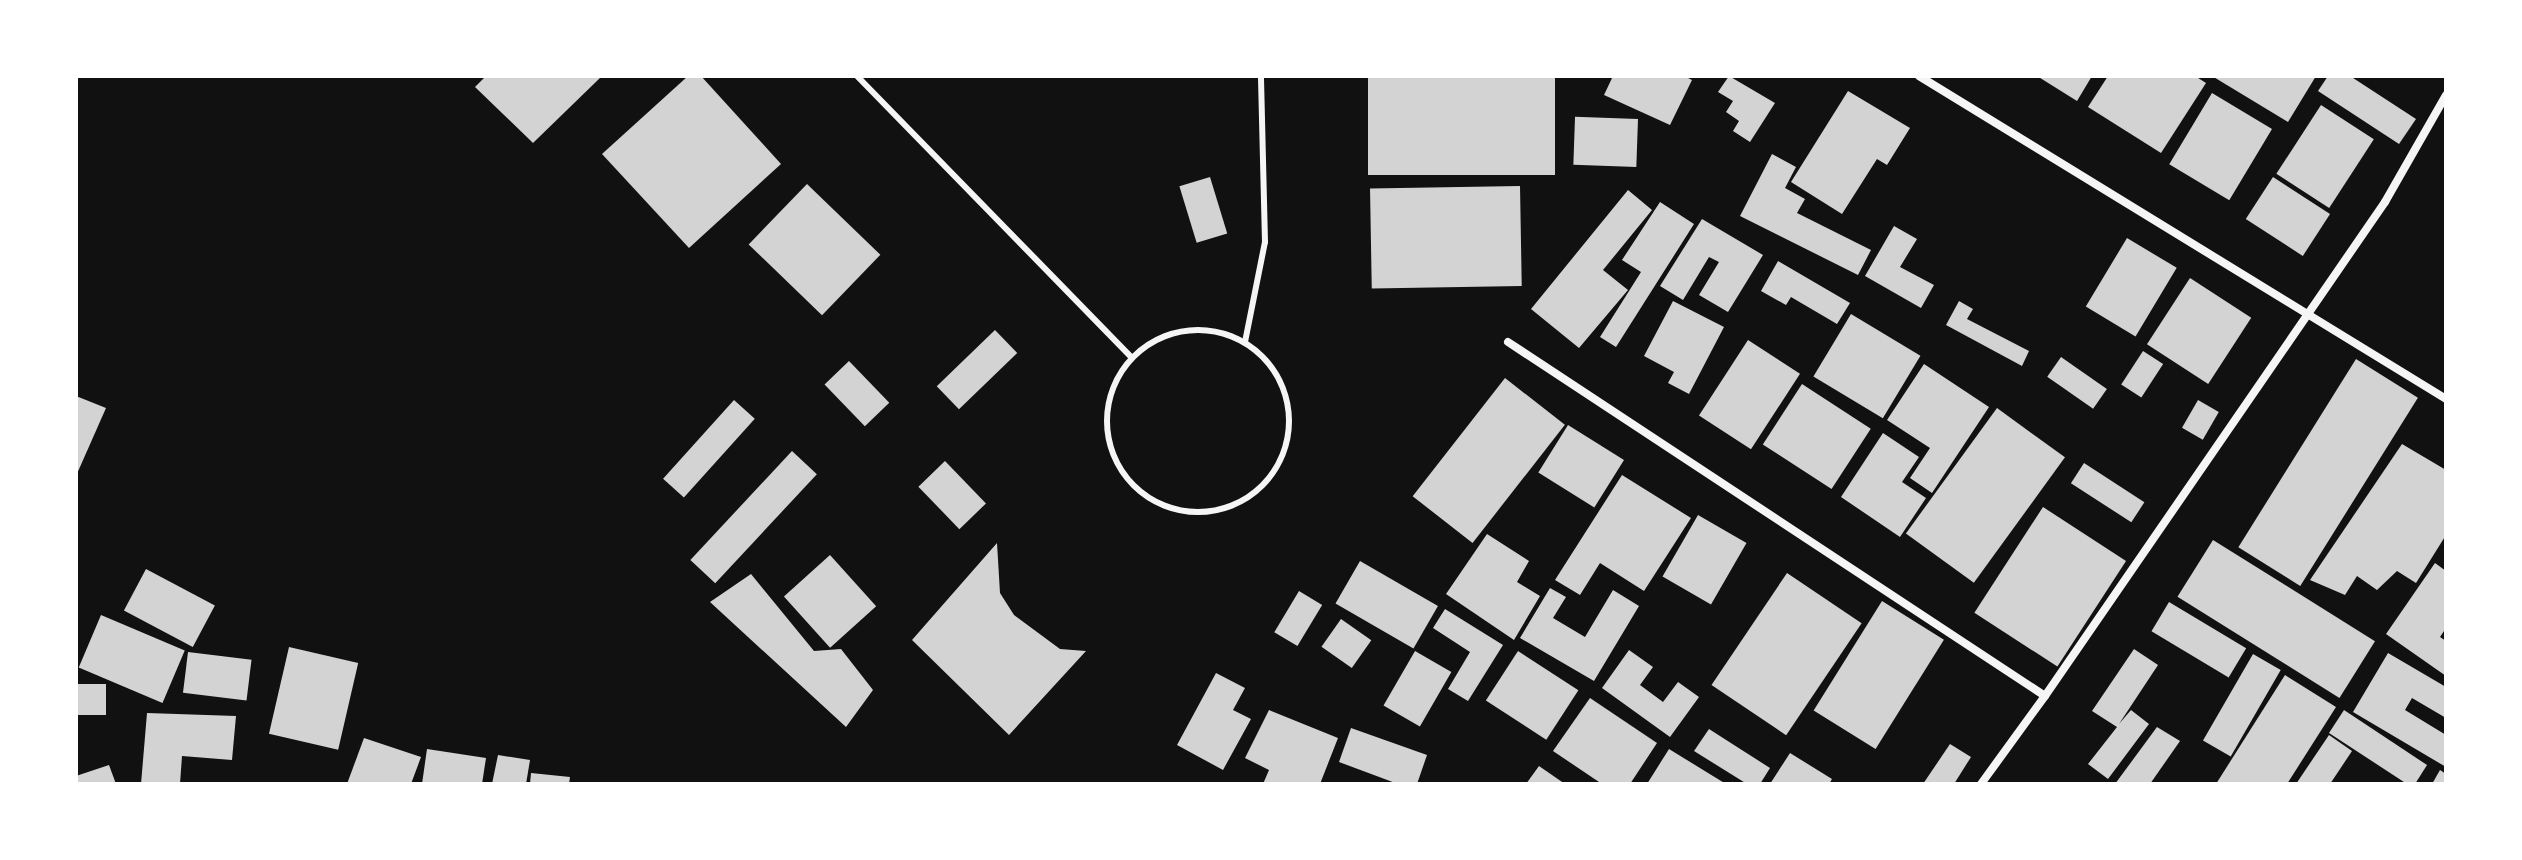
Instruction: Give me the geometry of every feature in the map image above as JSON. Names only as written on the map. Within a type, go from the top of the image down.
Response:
[{"type":"street","points":[[1919,76],[2446,399]]},
{"type":"street","points":[[1981,784],[2385,202],[2446,95]]},
{"type":"street","points":[[1508,342],[2045,696]]},
{"type":"lane","points":[[857,76],[1131,357]]},
{"type":"lane","points":[[1245,342],[1265,242],[1261,76]]},
{"type":"lane","points":[[1206,329],[1245,342],[1272,364],[1288,396],[1290,430],[1280,464],[1258,491],[1228,508],[1193,513],[1159,504],[1130,484],[1112,455],[1105,420],[1112,387],[1131,357],[1165,335],[1206,329]]},
{"type":"building","points":[[486,76],[602,76],[533,143],[475,87]]},
{"type":"building","points":[[688,76],[701,76],[781,164],[689,248],[602,154]]},
{"type":"building","points":[[1368,76],[1555,76],[1555,175],[1368,175]]},
{"type":"building","points":[[1613,76],[1684,76],[1692,80],[1670,125],[1604,95]]},
{"type":"building","points":[[1729,76],[1775,103],[1750,142],[1733,131],[1739,121],[1726,112],[1733,101],[1718,92]]},
{"type":"building","points":[[2037,76],[2092,76],[2077,101]]},
{"type":"building","points":[[2108,76],[2195,76],[2206,83],[2161,153],[2088,107]]},
{"type":"building","points":[[2212,76],[2316,76],[2288,122]]},
{"type":"building","points":[[2328,76],[2350,76],[2416,119],[2399,144],[2318,91]]},
{"type":"building","points":[[1848,91],[1910,128],[1887,165],[1877,159],[1842,214],[1791,182]]},
{"type":"building","points":[[2212,93],[2272,129],[2229,200],[2169,164]]},
{"type":"building","points":[[2321,105],[2374,139],[2329,208],[2276,174]]},
{"type":"building","points":[[1575,117],[1638,119],[1636,167],[1573,165]]},
{"type":"building","points":[[1772,154],[1796,167],[1785,188],[1805,199],[1797,213],[1871,250],[1858,275],[1740,216]]},
{"type":"building","points":[[1210,177],[1227,233],[1197,243],[1179,186]]},
{"type":"building","points":[[2273,177],[2330,214],[2303,256],[2246,219]]},
{"type":"building","points":[[807,184],[880,255],[822,315],[749,244]]},
{"type":"building","points":[[1520,186],[1522,286],[1372,289],[1370,189]]},
{"type":"building","points":[[1628,190],[1652,210],[1603,270],[1628,290],[1579,348],[1531,309]]},
{"type":"building","points":[[1660,202],[1694,224],[1616,347],[1600,337],[1641,272],[1622,260]]},
{"type":"building","points":[[1702,219],[1763,255],[1728,312],[1699,295],[1719,262],[1709,257],[1683,300],[1660,286]]},
{"type":"building","points":[[1894,226],[1917,239],[1900,267],[1934,285],[1921,308],[1865,276]]},
{"type":"building","points":[[2127,238],[2177,268],[2136,336],[2086,307]]},
{"type":"building","points":[[1778,261],[1850,303],[1837,324],[1791,297],[1786,305],[1761,291]]},
{"type":"building","points":[[2190,278],[2251,318],[2208,384],[2147,344]]},
{"type":"building","points":[[1673,301],[1724,327],[1689,394],[1668,383],[1674,372],[1644,356]]},
{"type":"building","points":[[1959,301],[1973,309],[1967,319],[2029,351],[2022,366],[1946,325]]},
{"type":"building","points":[[1851,314],[1920,356],[1883,418],[1813,377]]},
{"type":"building","points":[[995,330],[1017,353],[959,409],[937,386]]},
{"type":"building","points":[[1748,340],[1800,374],[1751,449],[1699,415]]},
{"type":"building","points":[[2143,351],[2163,364],[2141,398],[2121,385]]},
{"type":"building","points":[[2061,357],[2107,389],[2093,409],[2047,377]]},
{"type":"building","points":[[2356,359],[2418,398],[2300,586],[2238,547]]},
{"type":"building","points":[[849,361],[889,403],[865,426],[825,385]]},
{"type":"building","points":[[1924,364],[1989,407],[1932,493],[1910,478],[1930,448],[1887,420]]},
{"type":"building","points":[[1505,378],[1565,425],[1473,543],[1413,496]]},
{"type":"building","points":[[1802,384],[1871,429],[1832,489],[1763,444]]},
{"type":"building","points":[[76,396],[106,408],[76,476]]},
{"type":"building","points":[[734,400],[755,419],[684,498],[663,479]]},
{"type":"building","points":[[2198,400],[2219,412],[2203,440],[2182,428]]},
{"type":"building","points":[[1997,408],[2065,457],[1974,583],[1906,533]]},
{"type":"building","points":[[1568,425],[1624,460],[1594,507],[1538,472]]},
{"type":"building","points":[[1883,433],[1919,457],[1902,482],[1926,498],[1900,537],[1841,497]]},
{"type":"building","points":[[2402,444],[2446,470],[2446,535],[2416,583],[2397,571],[2377,590],[2357,576],[2345,595],[2310,580]]},
{"type":"building","points":[[792,451],[817,474],[715,583],[690,560]]},
{"type":"building","points":[[945,461],[986,503],[959,529],[918,487]]},
{"type":"building","points":[[2084,463],[2144,502],[2131,522],[2071,483]]},
{"type":"building","points":[[1622,475],[1691,518],[1644,591],[1600,563],[1580,595],[1555,580]]},
{"type":"building","points":[[2043,507],[2126,561],[2057,667],[1974,613]]},
{"type":"building","points":[[1698,515],[1746,543],[1711,604],[1662,576]]},
{"type":"building","points":[[1487,534],[1529,561],[1517,582],[1540,596],[1514,640],[1446,594]]},
{"type":"building","points":[[2213,540],[2375,641],[2339,698],[2177,597]]},
{"type":"building","points":[[997,543],[1000,593],[1014,615],[1060,649],[1086,651],[1009,735],[912,640]]},
{"type":"building","points":[[830,555],[876,606],[830,648],[784,596]]},
{"type":"building","points":[[1360,561],[1438,606],[1413,648],[1336,603]]},
{"type":"building","points":[[2435,563],[2446,571],[2446,628],[2440,637],[2446,641],[2446,676],[2386,634]]},
{"type":"building","points":[[146,569],[215,606],[193,647],[124,610]]},
{"type":"building","points":[[1787,573],[1862,623],[1786,735],[1712,685]]},
{"type":"building","points":[[751,574],[814,651],[841,649],[873,690],[846,727],[710,602]]},
{"type":"building","points":[[1550,588],[1566,597],[1553,618],[1585,637],[1613,590],[1639,606],[1594,681],[1520,638]]},
{"type":"building","points":[[1299,591],[1322,605],[1297,646],[1274,632]]},
{"type":"building","points":[[1882,601],[1944,640],[1876,749],[1814,710]]},
{"type":"building","points":[[2169,602],[2246,648],[2229,677],[2151,631]]},
{"type":"building","points":[[1445,609],[1503,645],[1468,701],[1448,689],[1470,652],[1433,628]]},
{"type":"building","points":[[101,615],[185,651],[162,703],[79,667]]},
{"type":"building","points":[[1341,619],[1371,640],[1352,668],[1321,647]]},
{"type":"building","points":[[289,647],[358,663],[338,750],[269,734]]},
{"type":"building","points":[[2134,649],[2158,665],[2119,724],[2131,710],[2149,724],[2108,779],[2088,764],[2117,727],[2092,711]]},
{"type":"building","points":[[1629,650],[1653,667],[1640,685],[1663,702],[1678,682],[1699,697],[1670,737],[1602,688]]},
{"type":"building","points":[[1415,651],[1451,672],[1420,727],[1384,706]]},
{"type":"building","points":[[1518,651],[1578,690],[1546,740],[1486,700]]},
{"type":"building","points":[[188,652],[252,660],[247,700],[183,693]]},
{"type":"building","points":[[2388,653],[2446,687],[2446,718],[2412,698],[2405,710],[2446,735],[2446,767],[2353,712]]},
{"type":"building","points":[[2253,654],[2281,670],[2231,757],[2203,741]]},
{"type":"building","points":[[1216,673],[1245,688],[1233,710],[1251,719],[1223,770],[1177,745]]},
{"type":"building","points":[[2285,675],[2336,707],[2287,784],[2216,784]]},
{"type":"building","points":[[76,684],[106,684],[106,715],[76,715]]},
{"type":"building","points":[[1590,698],[1657,743],[1630,784],[1602,784],[1553,751]]},
{"type":"building","points":[[1269,710],[1338,738],[1320,784],[1263,784],[1269,770],[1245,758]]},
{"type":"building","points":[[2344,710],[2427,765],[2415,784],[2407,784],[2329,733]]},
{"type":"building","points":[[147,713],[236,716],[232,760],[182,756],[180,784],[141,784]]},
{"type":"building","points":[[2157,727],[2180,741],[2150,784],[2115,784]]},
{"type":"building","points":[[1351,728],[1427,755],[1417,784],[1398,784],[1339,762]]},
{"type":"building","points":[[1709,729],[1770,768],[1760,784],[1747,784],[1694,751]]},
{"type":"building","points":[[2329,735],[2352,751],[2330,784],[2296,784]]},
{"type":"building","points":[[364,738],[421,757],[411,784],[347,784]]},
{"type":"building","points":[[1950,744],[1971,757],[1954,784],[1923,784]]},
{"type":"building","points":[[427,749],[486,758],[482,784],[422,784]]},
{"type":"building","points":[[1669,749],[1726,784],[1647,784]]},
{"type":"building","points":[[1790,753],[1832,779],[1829,784],[1770,784]]},
{"type":"building","points":[[498,755],[530,760],[526,784],[492,784]]},
{"type":"building","points":[[109,765],[116,784],[76,784],[76,776]]},
{"type":"building","points":[[1539,766],[1565,784],[1526,784]]},
{"type":"building","points":[[2440,770],[2446,774],[2446,784],[2432,784]]},
{"type":"building","points":[[531,773],[570,777],[569,784],[530,784]]}]
